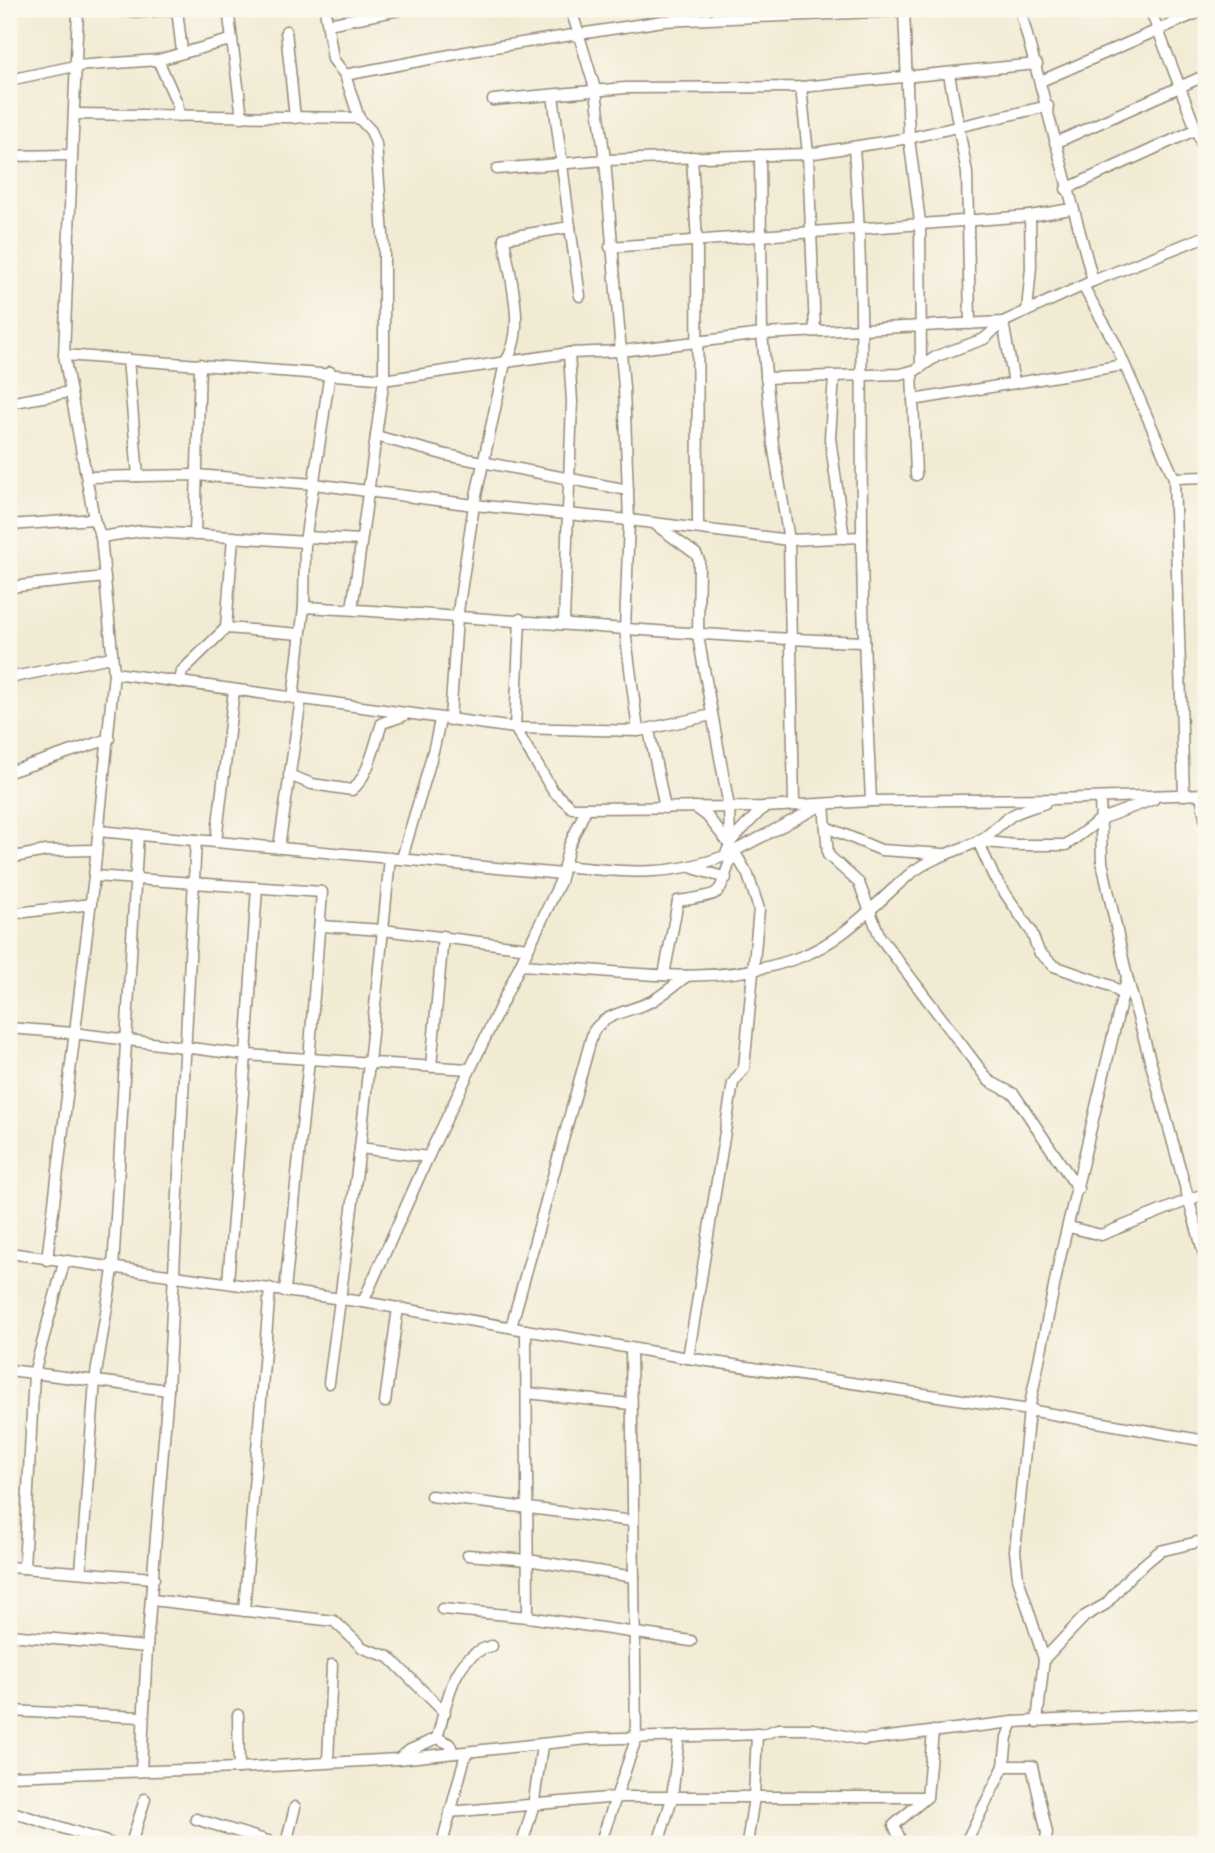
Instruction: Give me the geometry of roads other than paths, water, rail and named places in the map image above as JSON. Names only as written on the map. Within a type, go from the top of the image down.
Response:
[{"type":"street","points":[[47,1259],[91,904],[114,673],[101,537],[94,519],[64,355],[76,114],[78,9]]},
{"type":"street","points":[[91,9],[144,12],[177,9],[182,52]]},
{"type":"street","points":[[228,9],[242,117]]},
{"type":"street","points":[[325,9],[333,59],[345,75],[359,118],[371,131],[376,144],[384,248],[384,378],[352,609]]},
{"type":"street","points":[[328,24],[404,9]]},
{"type":"street","points":[[571,9],[596,92],[605,160],[610,247],[621,351],[628,490],[625,630],[644,730],[665,808]]},
{"type":"street","points":[[904,9],[909,138],[920,222],[920,326],[913,400],[916,475]]},
{"type":"street","points":[[345,75],[579,33],[716,14],[945,9]]},
{"type":"street","points":[[1020,9],[1048,106],[1088,283],[1174,478],[1184,795]]},
{"type":"street","points":[[1150,9],[1206,155]]},
{"type":"street","points":[[1041,81],[1206,9]]},
{"type":"street","points":[[286,31],[295,118]]},
{"type":"street","points":[[9,80],[75,66],[158,60],[230,40]]},
{"type":"street","points":[[158,60],[177,103],[179,116]]},
{"type":"street","points":[[493,100],[625,88],[801,88],[1037,64]]},
{"type":"street","points":[[949,74],[967,173],[970,324]]},
{"type":"street","points":[[1055,144],[1206,75]]},
{"type":"street","points":[[801,88],[808,154],[815,331]]},
{"type":"street","points":[[553,95],[580,296]]},
{"type":"street","points":[[497,169],[605,160],[808,154],[909,138],[1048,106]]},
{"type":"street","points":[[76,114],[359,118]]},
{"type":"street","points":[[1066,189],[1196,129]]},
{"type":"street","points":[[854,148],[860,226],[864,377],[862,537],[871,801]]},
{"type":"street","points":[[9,156],[72,155]]},
{"type":"street","points":[[760,155],[762,334],[773,444],[789,540],[794,805]]},
{"type":"street","points":[[692,157],[697,241],[695,341],[698,528]]},
{"type":"street","points":[[610,247],[968,218],[1030,216],[1071,209]]},
{"type":"street","points":[[1027,311],[1031,267],[1030,216]]},
{"type":"street","points":[[402,859],[416,802],[445,720],[474,505],[505,363],[513,351],[517,329],[504,239],[570,227]]},
{"type":"street","points":[[766,378],[864,377],[917,369],[937,356],[984,339],[1003,323],[1027,311],[1088,283],[1206,236]]},
{"type":"street","points":[[64,355],[330,372],[384,378],[569,353],[621,351],[762,334],[1003,323]]},
{"type":"street","points":[[1003,323],[1014,383]]},
{"type":"street","points":[[564,622],[571,481],[572,402],[569,353]]},
{"type":"street","points":[[128,359],[138,476]]},
{"type":"street","points":[[195,535],[200,364]]},
{"type":"street","points":[[913,400],[1124,365]]},
{"type":"street","points":[[279,847],[297,699],[306,540],[330,372]]},
{"type":"street","points":[[834,376],[830,438],[844,538]]},
{"type":"street","points":[[9,403],[70,392]]},
{"type":"street","points":[[376,436],[571,481],[628,490]]},
{"type":"street","points":[[88,477],[196,475],[314,484],[474,505],[629,520],[789,540],[862,537]]},
{"type":"street","points":[[1174,478],[1206,477]]},
{"type":"street","points":[[9,525],[94,519]]},
{"type":"street","points":[[654,523],[696,554],[699,561],[698,636],[729,807],[730,851],[722,889],[714,896],[678,901],[664,975]]},
{"type":"street","points":[[101,537],[141,531],[306,540],[360,540]]},
{"type":"street","points":[[180,682],[182,671],[226,628],[233,537]]},
{"type":"street","points":[[9,587],[105,578]]},
{"type":"street","points":[[304,607],[457,618],[564,622],[698,636],[864,642]]},
{"type":"street","points":[[520,620],[515,728],[553,791],[572,808],[764,807],[871,801],[1204,794],[1206,824]]},
{"type":"street","points":[[226,628],[300,634]]},
{"type":"street","points":[[9,678],[111,657]]},
{"type":"street","points":[[114,673],[515,728],[644,730],[712,715]]},
{"type":"street","points":[[216,841],[234,690]]},
{"type":"street","points":[[289,775],[312,784],[352,790],[358,786],[368,764],[382,723],[407,715]]},
{"type":"street","points":[[9,772],[109,739]]},
{"type":"street","points":[[978,841],[1015,845],[1066,845],[1101,819],[1163,795]]},
{"type":"street","points":[[1100,798],[1102,862],[1128,977],[1206,1262]]},
{"type":"street","points":[[520,965],[664,975],[710,975],[801,957],[869,912],[911,873],[943,854],[978,841],[1014,814],[1056,799]]},
{"type":"street","points":[[824,804],[828,855],[859,883],[880,937],[989,1081],[1014,1094],[1078,1189]]},
{"type":"street","points":[[98,831],[402,859],[654,874],[693,868],[824,804]]},
{"type":"street","points":[[688,1358],[733,1083],[744,1068],[756,967],[759,909],[748,875],[707,816],[695,807]]},
{"type":"street","points":[[730,851],[764,807]]},
{"type":"street","points":[[363,1302],[428,1157],[520,965],[563,870],[586,810]]},
{"type":"street","points":[[825,827],[881,850],[943,854]]},
{"type":"street","points":[[81,1572],[95,1380],[113,1270],[138,834]]},
{"type":"street","points":[[141,1772],[142,1717],[168,1390],[197,840]]},
{"type":"street","points":[[978,841],[994,877],[1031,932],[1039,952],[1054,966],[1111,986],[1123,995]]},
{"type":"street","points":[[9,843],[10,858],[46,851],[96,850]]},
{"type":"street","points":[[329,1383],[338,1298],[360,1148],[390,858]]},
{"type":"street","points":[[693,868],[726,878]]},
{"type":"street","points":[[94,876],[322,892],[309,1060],[285,1290]]},
{"type":"street","points":[[228,1282],[257,887]]},
{"type":"street","points":[[9,914],[91,904]]},
{"type":"street","points":[[321,926],[443,936],[528,947]]},
{"type":"street","points":[[431,1067],[443,936]]},
{"type":"street","points":[[511,1327],[593,1032],[597,1025],[611,1017],[654,1000],[688,975]]},
{"type":"street","points":[[1037,1722],[1044,1659],[1018,1578],[1015,1551],[1029,1410],[1128,977]]},
{"type":"street","points":[[9,1028],[73,1033],[246,1055],[369,1065],[469,1069]]},
{"type":"street","points":[[360,1148],[428,1157]]},
{"type":"street","points":[[1069,1227],[1101,1235],[1148,1219],[1189,1198],[1206,1193]]},
{"type":"street","points":[[9,1253],[113,1270],[174,1275],[338,1298],[688,1358],[1029,1410],[1206,1441]]},
{"type":"street","points":[[24,1568],[34,1373],[64,1263]]},
{"type":"street","points":[[244,1611],[270,1288]]},
{"type":"street","points":[[385,1402],[398,1308]]},
{"type":"street","points":[[526,1330],[528,1617]]},
{"type":"street","points":[[600,1844],[636,1739],[631,1348]]},
{"type":"street","points":[[9,1370],[168,1390]]},
{"type":"street","points":[[527,1393],[631,1404]]},
{"type":"street","points":[[431,1496],[633,1521]]},
{"type":"street","points":[[1044,1659],[1085,1615],[1106,1604],[1130,1576],[1160,1551],[1206,1540]]},
{"type":"street","points":[[468,1555],[528,1560],[634,1577]]},
{"type":"street","points":[[9,1567],[154,1578]]},
{"type":"street","points":[[152,1600],[334,1621],[363,1648],[389,1657],[445,1713]]},
{"type":"street","points":[[442,1609],[528,1617],[691,1642]]},
{"type":"street","points":[[9,1635],[147,1647]]},
{"type":"street","points":[[398,1759],[410,1750],[437,1738],[445,1713],[447,1691],[468,1659],[482,1648],[492,1646]]},
{"type":"street","points":[[328,1762],[332,1665]]},
{"type":"street","points":[[9,1711],[142,1717]]},
{"type":"street","points":[[9,1776],[398,1759],[542,1746],[588,1739],[757,1734],[778,1729],[813,1729],[863,1740],[1013,1722],[1206,1713]]},
{"type":"street","points":[[238,1715],[239,1768]]},
{"type":"street","points":[[965,1844],[1004,1766],[1007,1737],[1013,1722]]},
{"type":"street","points":[[902,1844],[894,1825],[927,1797],[933,1731]]},
{"type":"street","points":[[747,1844],[754,1797],[757,1734]]},
{"type":"street","points":[[658,1844],[672,1798],[679,1736]]},
{"type":"street","points":[[437,1738],[450,1744],[453,1753]]},
{"type":"street","points":[[523,1844],[533,1807],[542,1746]]},
{"type":"street","points":[[442,1844],[466,1752]]},
{"type":"street","points":[[1004,1766],[1032,1766],[1047,1833],[1045,1844]]},
{"type":"street","points":[[450,1812],[533,1807],[618,1797],[927,1797]]},
{"type":"street","points":[[131,1844],[145,1799]]},
{"type":"street","points":[[286,1844],[295,1807]]},
{"type":"street","points":[[9,1811],[113,1844]]},
{"type":"street","points":[[195,1819],[278,1844]]}]
